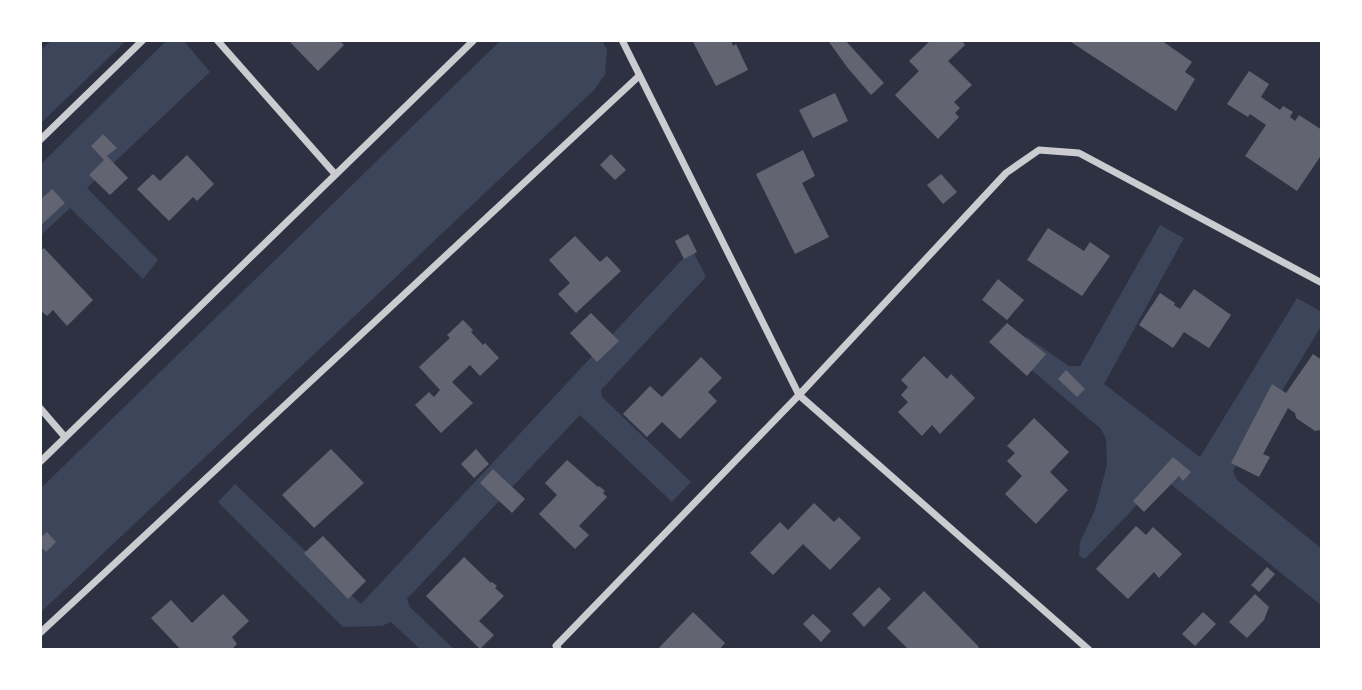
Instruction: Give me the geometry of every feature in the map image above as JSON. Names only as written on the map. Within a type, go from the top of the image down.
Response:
[{"type":"street","points":[[40,140],[143,40]]},
{"type":"street","points":[[218,40],[335,174]]},
{"type":"street","points":[[40,461],[474,40]]},
{"type":"street","points":[[622,40],[799,395],[1089,650]]},
{"type":"street","points":[[40,633],[639,76]]},
{"type":"street","points":[[556,649],[1006,173],[1039,150],[1079,153],[1322,284]]},
{"type":"street","points":[[40,408],[65,437]]},
{"type":"shaded area","points":[[52,40],[127,40],[40,124],[40,51]]},
{"type":"shaded area","points":[[167,40],[183,40],[210,72],[87,188],[158,260],[143,279],[70,208],[40,236],[40,165]]},
{"type":"shaded area","points":[[501,40],[602,40],[607,50],[605,75],[594,90],[40,613],[40,489]]},
{"type":"shaded area","points":[[1160,225],[1184,238],[1104,384],[1200,457],[1297,298],[1322,312],[1322,325],[1233,471],[1237,480],[1322,549],[1322,606],[1163,478],[1085,559],[1079,556],[1080,542],[1095,510],[1107,465],[1106,439],[1101,429],[1015,356],[1012,345],[1027,337],[1069,366],[1080,366]]},
{"type":"shaded area","points":[[692,249],[706,277],[601,390],[602,397],[691,482],[672,502],[580,415],[407,599],[410,607],[455,650],[421,650],[391,622],[382,626],[343,627],[218,502],[235,484],[361,604]]},
{"type":"building","points":[[288,40],[342,40],[344,45],[318,71]]},
{"type":"building","points":[[692,40],[731,40],[733,46],[736,44],[748,70],[716,86]]},
{"type":"building","points":[[845,40],[884,83],[871,95],[847,67],[829,42]]},
{"type":"building","points":[[931,40],[961,40],[965,45],[948,61],[972,85],[954,102],[960,108],[955,113],[959,117],[938,139],[895,95],[919,71],[909,61]]},
{"type":"building","points":[[1068,40],[1161,40],[1192,62],[1185,72],[1195,79],[1176,111]]},
{"type":"building","points":[[1249,71],[1269,84],[1261,97],[1280,110],[1283,106],[1293,112],[1290,117],[1295,121],[1299,115],[1322,130],[1322,154],[1297,191],[1245,156],[1266,125],[1227,104]]},
{"type":"building","points":[[835,93],[848,121],[813,138],[799,110]]},
{"type":"building","points":[[103,134],[117,148],[107,156],[128,178],[110,195],[89,175],[104,160],[91,146]]},
{"type":"building","points":[[803,150],[815,176],[802,183],[829,237],[795,254],[756,174]]},
{"type":"building","points":[[611,154],[626,170],[615,180],[600,165]]},
{"type":"building","points":[[187,155],[214,184],[197,201],[193,197],[169,221],[137,189],[153,174],[160,181]]},
{"type":"building","points":[[941,174],[957,192],[943,204],[927,185]]},
{"type":"building","points":[[52,189],[65,203],[40,226],[40,200]]},
{"type":"building","points":[[1048,228],[1084,251],[1090,242],[1110,256],[1082,296],[1027,260]]},
{"type":"building","points":[[688,234],[697,252],[684,259],[675,241]]},
{"type":"building","points":[[575,236],[600,262],[607,256],[621,271],[576,313],[558,294],[570,283],[549,260]]},
{"type":"building","points":[[44,248],[93,300],[67,326],[53,310],[47,316],[40,310],[40,251]]},
{"type":"building","points":[[998,279],[1024,300],[1007,320],[982,300]]},
{"type":"building","points":[[1194,289],[1231,315],[1209,348],[1184,332],[1173,348],[1139,325],[1160,293],[1180,309]]},
{"type":"building","points":[[591,313],[619,341],[597,362],[570,333]]},
{"type":"building","points":[[463,320],[483,345],[485,343],[499,358],[480,376],[470,365],[452,382],[473,403],[441,433],[415,405],[429,392],[434,397],[440,390],[419,367],[450,338],[447,335]]},
{"type":"building","points":[[1007,323],[1046,354],[1027,376],[989,342]]},
{"type":"building","points":[[1313,354],[1322,360],[1320,430],[1315,431],[1296,418],[1295,413],[1288,408],[1263,454],[1270,457],[1259,477],[1231,463],[1272,384],[1286,393]]},
{"type":"building","points":[[924,356],[947,379],[951,374],[975,398],[940,434],[932,425],[922,436],[898,412],[908,402],[901,395],[908,387],[901,380]]},
{"type":"building","points":[[701,357],[722,378],[708,392],[717,401],[680,439],[662,422],[647,437],[623,414],[650,386],[662,397]]},
{"type":"building","points":[[1066,370],[1085,389],[1077,397],[1058,379]]},
{"type":"building","points":[[1034,418],[1069,452],[1050,472],[1068,490],[1036,524],[1005,494],[1022,476],[1007,461],[1015,453],[1007,446]]},
{"type":"building","points":[[331,449],[364,483],[314,528],[282,495]]},
{"type":"building","points":[[476,449],[489,464],[474,478],[461,464]]},
{"type":"building","points":[[1173,457],[1191,472],[1183,481],[1179,476],[1144,512],[1133,501]]},
{"type":"building","points":[[567,460],[605,491],[603,493],[607,497],[579,526],[589,535],[575,549],[539,514],[557,495],[545,483]]},
{"type":"building","points":[[493,469],[525,499],[512,513],[480,483]]},
{"type":"building","points":[[814,503],[834,522],[839,517],[861,538],[830,570],[803,544],[773,575],[750,553],[780,522],[788,530]]},
{"type":"building","points":[[1136,526],[1146,535],[1153,527],[1182,554],[1159,578],[1154,572],[1128,599],[1096,569]]},
{"type":"building","points":[[47,532],[56,542],[46,552],[40,546],[40,538]]},
{"type":"building","points":[[323,536],[366,581],[348,599],[304,553]]},
{"type":"building","points":[[464,557],[497,586],[495,588],[504,596],[479,621],[494,635],[480,649],[426,596]]},
{"type":"building","points":[[1267,567],[1275,574],[1259,592],[1251,585]]},
{"type":"building","points":[[879,587],[891,599],[864,627],[852,614]]},
{"type":"building","points":[[924,591],[979,647],[976,650],[909,650],[887,628]]},
{"type":"building","points":[[223,594],[249,621],[232,637],[237,644],[231,650],[181,650],[151,618],[171,600],[192,623]]},
{"type":"building","points":[[1255,594],[1269,607],[1264,620],[1247,638],[1229,622]]},
{"type":"building","points":[[693,612],[725,643],[719,650],[657,650]]},
{"type":"building","points":[[1203,612],[1216,624],[1195,646],[1182,634]]},
{"type":"building","points":[[813,614],[831,631],[821,642],[803,624]]}]
